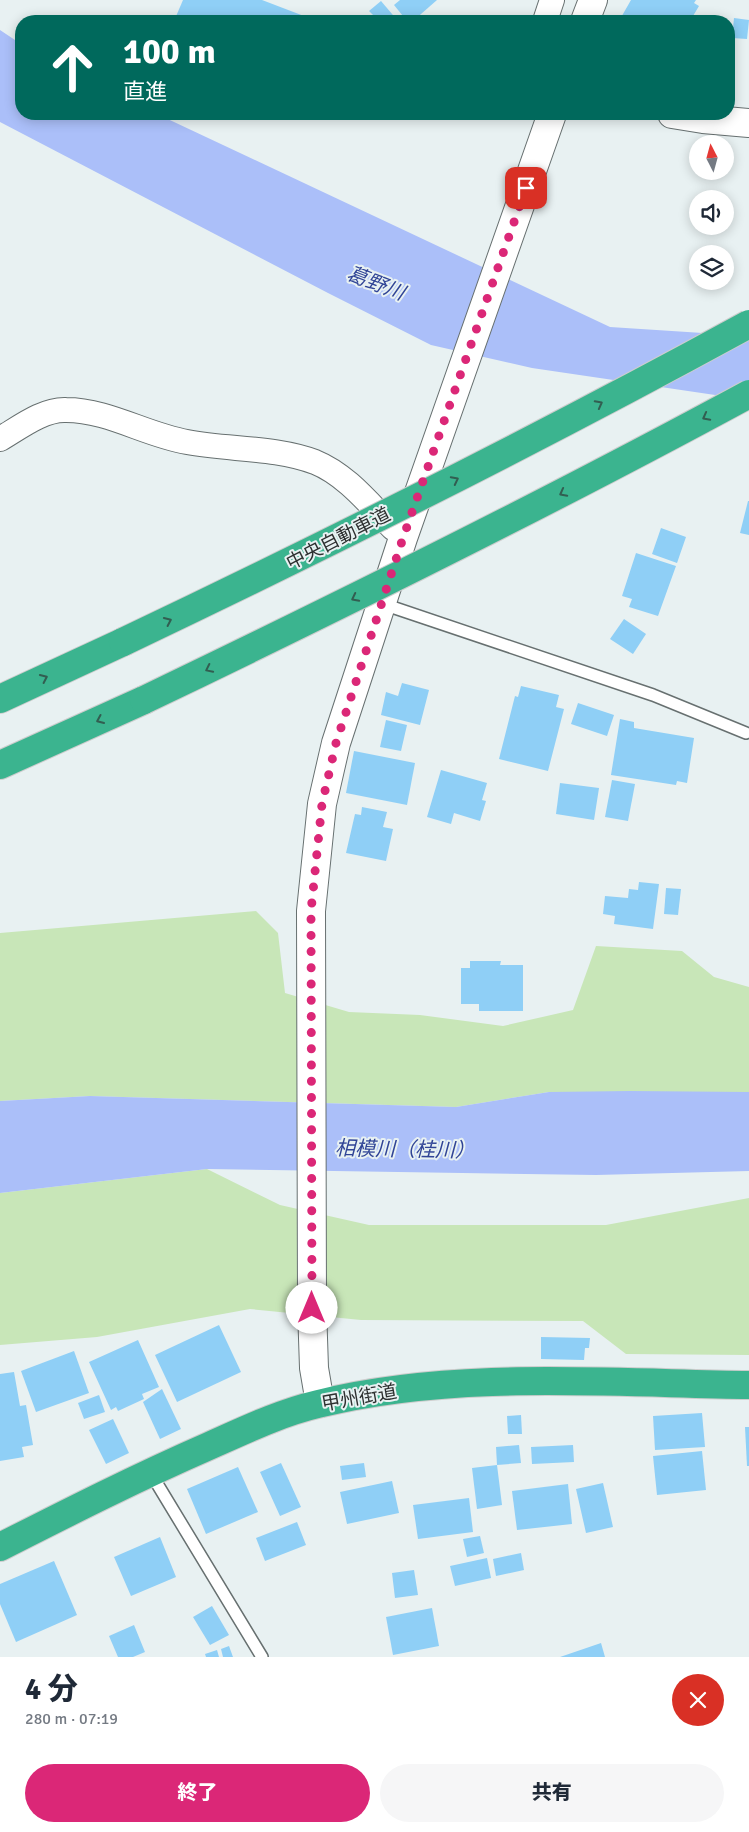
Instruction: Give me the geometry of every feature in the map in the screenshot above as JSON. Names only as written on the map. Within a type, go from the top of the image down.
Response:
[{"type":"highway","name":"中央自動車道","points":[[0,699],[318,549],[500,456],[749,324]]},
{"type":"highway","points":[[0,765],[144,700],[332,610],[515,518],[749,394]]},
{"type":"highway","name":"甲州街道","points":[[0,1547],[150,1472],[263,1422],[320,1403],[427,1386],[512,1381],[749,1385]]},
{"type":"street","points":[[547,15],[552,0]]},
{"type":"street","points":[[587,15],[593,0]]},
{"type":"street","points":[[723,120],[749,123]]},
{"type":"street","points":[[320,1403],[314,1368],[312,1308],[311,911],[322,804],[336,743],[403,538],[549,124]]},
{"type":"street","points":[[0,439],[35,419],[65,410],[128,423],[186,442],[286,454],[315,462],[337,474],[403,538]]},
{"type":"lane","points":[[383,604],[653,695],[746,733]]},
{"type":"lane","points":[[150,1472],[262,1657]]},
{"type":"green space","points":[[256,911],[278,933],[285,993],[349,1012],[420,1015],[503,1026],[573,1010],[596,946],[682,951],[714,977],[749,987],[749,1092],[549,1092],[456,1107],[90,1096],[0,1101],[0,933]]},
{"type":"green space","points":[[207,1169],[280,1205],[369,1225],[606,1225],[749,1198],[749,1355],[626,1354],[583,1321],[361,1320],[250,1309],[97,1337],[0,1345],[0,1193]]},
{"type":"water","name":"葛野川","points":[[0,30],[15,40],[15,120],[170,120],[610,327],[749,336],[749,400],[532,368],[431,345],[0,122]]},
{"type":"water","name":"相模川（桂川）","points":[[549,1092],[749,1092],[749,1171],[596,1175],[207,1169],[0,1193],[0,1101],[90,1096],[456,1107]]},
{"type":"building","points":[[183,0],[262,0],[301,15],[177,15]]},
{"type":"building","points":[[400,0],[437,0],[420,15],[402,15],[394,5]]},
{"type":"building","points":[[631,0],[696,0],[694,3],[699,6],[694,15],[622,15]]},
{"type":"building","points":[[381,1],[393,15],[373,15],[369,11]]},
{"type":"building","points":[[735,18],[749,20],[747,39],[735,38]]},
{"type":"building","points":[[749,501],[749,535],[740,533]]},
{"type":"building","points":[[661,528],[686,537],[677,563],[652,554]]},
{"type":"building","points":[[636,553],[676,566],[658,616],[629,607],[632,599],[622,596]]},
{"type":"building","points":[[624,619],[646,634],[633,654],[610,639]]},
{"type":"building","points":[[402,683],[429,690],[420,725],[381,715],[386,692],[398,696]]},
{"type":"building","points":[[521,686],[559,695],[556,707],[564,709],[548,771],[499,759],[515,696],[518,697]]},
{"type":"building","points":[[578,703],[614,715],[607,736],[571,724]]},
{"type":"building","points":[[620,719],[634,722],[634,728],[694,738],[687,783],[677,781],[676,785],[611,775]]},
{"type":"building","points":[[386,720],[407,725],[401,751],[380,747]]},
{"type":"building","points":[[354,751],[415,763],[407,805],[346,793]]},
{"type":"building","points":[[441,770],[487,783],[482,800],[486,801],[480,821],[454,813],[451,824],[427,817]]},
{"type":"building","points":[[612,780],[635,784],[628,821],[605,817]]},
{"type":"building","points":[[560,783],[599,788],[594,820],[556,814]]},
{"type":"building","points":[[362,807],[387,812],[383,827],[393,829],[386,861],[346,853],[355,814],[361,815]]},
{"type":"building","points":[[639,882],[659,884],[653,929],[614,924],[615,916],[603,914],[605,896],[628,898],[629,889],[638,890]]},
{"type":"building","points":[[666,888],[681,889],[678,915],[664,914]]},
{"type":"building","points":[[470,961],[501,961],[500,965],[523,965],[523,1011],[479,1011],[479,1004],[461,1004],[461,968],[470,968]]},
{"type":"building","points":[[219,1325],[241,1372],[177,1402],[155,1355]]},
{"type":"building","points":[[541,1337],[590,1338],[589,1348],[585,1348],[584,1360],[541,1359]]},
{"type":"building","points":[[138,1340],[159,1387],[142,1394],[144,1399],[118,1411],[116,1407],[111,1410],[89,1362]]},
{"type":"building","points":[[74,1351],[89,1393],[36,1412],[21,1371]]},
{"type":"building","points":[[14,1372],[20,1406],[26,1405],[33,1445],[22,1447],[24,1457],[0,1461],[0,1374]]},
{"type":"building","points":[[162,1389],[181,1429],[160,1439],[143,1402]]},
{"type":"building","points":[[99,1395],[105,1412],[84,1419],[78,1403]]},
{"type":"building","points":[[702,1413],[705,1447],[655,1450],[653,1416]]},
{"type":"building","points":[[521,1415],[522,1434],[508,1434],[507,1416]]},
{"type":"building","points":[[113,1419],[129,1453],[106,1464],[89,1430]]},
{"type":"building","points":[[745,1427],[749,1427],[749,1466],[747,1466]]},
{"type":"building","points":[[519,1445],[521,1463],[497,1465],[496,1447]]},
{"type":"building","points":[[573,1445],[574,1462],[532,1464],[531,1447]]},
{"type":"building","points":[[702,1451],[706,1490],[657,1495],[653,1456]]},
{"type":"building","points":[[281,1463],[301,1507],[280,1516],[260,1472]]},
{"type":"building","points":[[364,1463],[366,1477],[342,1480],[340,1466]]},
{"type":"building","points":[[497,1465],[502,1505],[477,1509],[472,1468]]},
{"type":"building","points":[[238,1467],[258,1512],[206,1534],[187,1489]]},
{"type":"building","points":[[392,1481],[399,1513],[347,1524],[340,1492]]},
{"type":"building","points":[[603,1483],[613,1527],[586,1533],[576,1489]]},
{"type":"building","points":[[568,1484],[572,1524],[517,1530],[512,1491]]},
{"type":"building","points":[[469,1498],[473,1532],[418,1539],[413,1505]]},
{"type":"building","points":[[297,1522],[306,1545],[265,1561],[256,1538]]},
{"type":"building","points":[[480,1536],[484,1553],[467,1557],[463,1539]]},
{"type":"building","points":[[160,1537],[176,1577],[131,1596],[114,1557]]},
{"type":"building","points":[[521,1553],[524,1570],[496,1576],[493,1559]]},
{"type":"building","points":[[487,1558],[491,1578],[455,1586],[450,1566]]},
{"type":"building","points":[[54,1561],[77,1615],[16,1642],[0,1604],[0,1584]]},
{"type":"building","points":[[414,1570],[418,1595],[395,1598],[392,1573]]},
{"type":"building","points":[[212,1606],[229,1635],[210,1645],[193,1617]]},
{"type":"building","points":[[432,1608],[439,1646],[393,1655],[386,1617]]},
{"type":"building","points":[[134,1625],[145,1652],[133,1657],[118,1657],[109,1636]]},
{"type":"building","points":[[601,1643],[605,1657],[560,1657]]},
{"type":"building","points":[[229,1646],[233,1657],[223,1657],[221,1649]]},
{"type":"building","points":[[217,1650],[219,1657],[206,1657],[205,1654]]},
{"type":"route","points":[[312,1308],[311,911],[314,865],[322,804],[336,743],[403,538],[526,188]]}]
